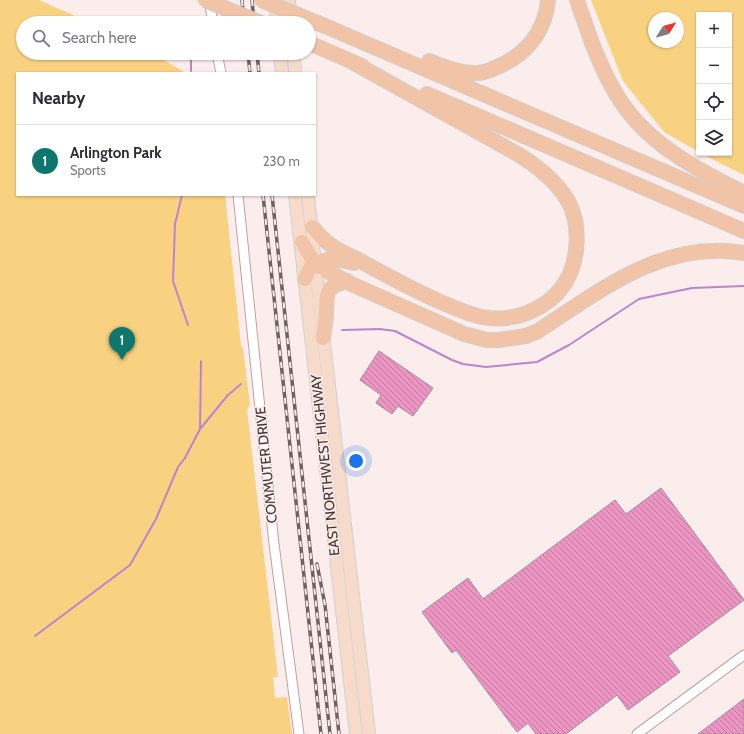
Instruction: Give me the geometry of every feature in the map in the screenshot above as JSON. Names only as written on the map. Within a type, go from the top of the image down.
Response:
[{"type":"highway","points":[[205,0],[244,16]]},
{"type":"highway","points":[[261,0],[300,16]]},
{"type":"highway","points":[[347,36],[389,45],[445,67],[477,73],[489,71],[518,57],[544,23],[548,0]]},
{"type":"highway","points":[[577,0],[586,28],[613,89],[624,107],[654,139],[700,171],[744,193]]},
{"type":"highway","points":[[316,22],[744,206]]},
{"type":"highway","points":[[316,46],[744,231]]},
{"type":"highway","points":[[312,227],[332,246],[383,273],[468,314],[484,318],[523,315],[547,302],[565,283],[575,256],[577,241],[576,228],[569,202],[557,184],[526,159],[354,63]]},
{"type":"highway","points":[[302,242],[315,264],[347,281],[464,334],[487,340],[499,340],[526,336],[538,331],[625,275],[655,261],[690,252],[711,250],[744,253]]},
{"type":"highway","points":[[305,279],[310,269],[315,264],[343,259],[383,273]]},
{"type":"highway","points":[[323,338],[326,312],[325,300],[328,292],[339,283],[347,281]]},
{"type":"main road","points":[[275,0],[276,16]]},
{"type":"main road","points":[[289,0],[290,16]]},
{"type":"main road","points":[[281,60],[282,72]]},
{"type":"main road","points":[[294,60],[295,72]]},
{"type":"main road","name":"EAST NORTHWEST HIGHWAY","points":[[296,196],[356,734]]},
{"type":"main road","name":"EAST NORTHWEST HIGHWAY","points":[[308,196],[368,734]]},
{"type":"main road","points":[[326,463],[338,467]]},
{"type":"street","points":[[209,0],[212,16]]},
{"type":"street","points":[[218,60],[221,72]]},
{"type":"street","name":"COMMUTER DRIVE","points":[[238,196],[274,544],[298,734]]},
{"type":"street","points":[[637,734],[744,655]]},
{"type":"shaded area","points":[[0,0],[39,0],[75,16],[16,16],[16,60],[164,60],[184,72],[16,72],[16,196],[225,196],[241,345],[243,349],[250,405],[247,409],[278,677],[273,677],[275,698],[287,697],[292,734],[0,734]]},
{"type":"shaded area","points":[[591,0],[744,0],[744,175],[706,156],[732,156],[732,12],[696,12],[696,150],[664,132],[623,81]]},
{"type":"building","points":[[379,351],[433,388],[413,416],[398,406],[392,414],[376,403],[381,395],[360,380]]},
{"type":"building","points":[[661,488],[744,600],[668,656],[680,672],[628,710],[617,695],[566,734],[536,734],[528,723],[517,732],[456,650],[452,653],[422,612],[468,578],[483,599],[615,500],[626,514]]},
{"type":"building","points":[[744,699],[744,734],[698,734]]},
{"type":"waterway","points":[[191,60],[191,71]]},
{"type":"waterway","points":[[182,196],[175,224],[173,281],[188,325]]},
{"type":"waterway","points":[[342,330],[380,329],[395,331],[452,360],[463,364],[486,367],[537,362],[569,345],[639,299],[692,288],[744,286]]},
{"type":"waterway","points":[[200,428],[201,361]]},
{"type":"waterway","points":[[35,636],[130,565],[156,519],[178,467],[185,458],[200,429],[228,395],[241,384]]},
{"type":"railway","points":[[242,0],[243,16]]},
{"type":"railway","points":[[252,0],[253,16]]},
{"type":"railway","points":[[249,60],[250,72]]},
{"type":"railway","points":[[258,60],[259,72]]},
{"type":"railway","points":[[263,196],[321,734]]},
{"type":"railway","points":[[272,196],[330,734]]},
{"type":"railway","points":[[317,564],[325,605],[339,734]]},
{"type":"place","name":"Arlington Park","points":[[122,360]]}]
